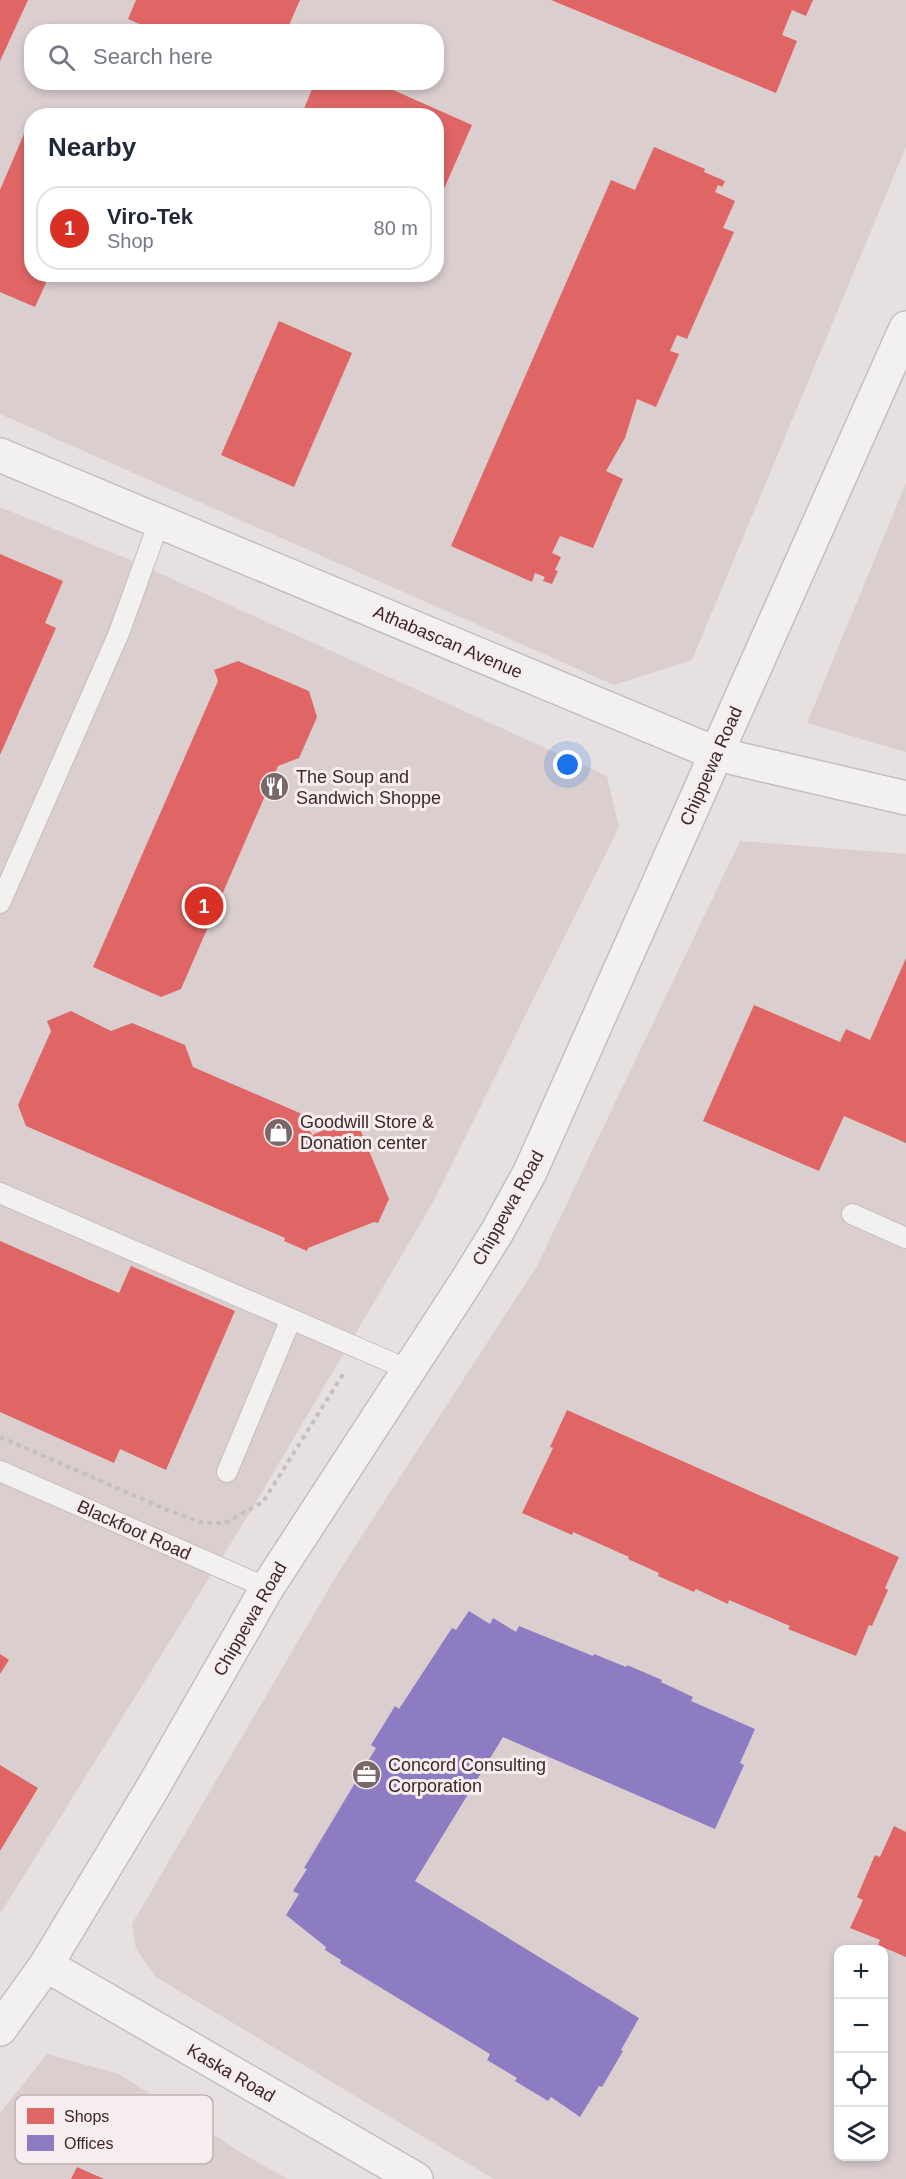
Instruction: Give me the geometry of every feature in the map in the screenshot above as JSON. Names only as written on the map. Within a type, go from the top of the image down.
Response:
[{"type":"street","name":"Chippewa Road","points":[[0,2029],[46,1965],[152,1789],[267,1588],[497,1232],[530,1172],[906,328]]},
{"type":"street","name":"Athabascan Avenue","points":[[0,455],[717,754],[906,798]]},
{"type":"street","name":"Kaska Road","points":[[46,1965],[416,2179]]},
{"type":"lane","points":[[0,903],[119,633],[159,522]]},
{"type":"lane","points":[[0,1193],[409,1370]]},
{"type":"lane","points":[[852,1215],[906,1238]]},
{"type":"lane","points":[[227,1472],[291,1319]]},
{"type":"lane","name":"Blackfoot Road","points":[[0,1472],[267,1588]]},
{"type":"path","points":[[0,1437],[165,1509],[203,1522],[225,1523],[262,1502],[348,1366]]},
{"type":"shaded area","points":[[0,0],[906,0],[906,147],[692,660],[614,685],[0,414]]},
{"type":"shaded area","points":[[906,483],[906,752],[807,723]]},
{"type":"shaded area","points":[[0,507],[128,559],[607,776],[619,827],[432,1204],[249,1514],[0,1914]]},
{"type":"shaded area","points":[[740,841],[906,854],[906,2179],[494,2179],[156,1977],[136,1949],[132,1924],[341,1568],[537,1266]]},
{"type":"shaded area","points":[[47,2054],[119,2074],[152,2095],[15,2095],[15,2164],[213,2164],[213,2134],[288,2179],[0,2179],[0,2113]]},
{"type":"building: Shops","points":[[0,0],[28,0],[0,61]]},
{"type":"building: Shops","points":[[136,0],[300,0],[290,24],[140,24],[128,19]]},
{"type":"building: Shops","points":[[551,0],[813,0],[806,16],[792,10],[782,35],[797,41],[776,93]]},
{"type":"building: Shops","points":[[312,90],[393,90],[434,108],[304,108]]},
{"type":"building: Shops","points":[[444,113],[472,125],[444,189]]},
{"type":"building: Shops","points":[[24,134],[24,282],[46,282],[35,307],[0,292],[0,190]]},
{"type":"building: Shops","points":[[654,147],[705,169],[704,172],[725,181],[722,187],[718,185],[715,192],[735,201],[723,228],[734,232],[687,339],[677,335],[670,351],[679,354],[656,407],[637,399],[625,438],[606,471],[623,479],[593,548],[560,536],[552,553],[561,557],[552,584],[543,581],[545,577],[535,573],[532,582],[451,546],[611,180],[635,190]]},
{"type":"building: Shops","points":[[279,321],[352,353],[294,487],[221,455]]},
{"type":"building: Shops","points":[[0,554],[63,581],[45,623],[56,628],[0,755]]},
{"type":"building: Shops","points":[[238,661],[309,691],[317,717],[299,758],[278,766],[181,989],[161,997],[93,967],[218,681],[214,670]]},
{"type":"building: Shops","points":[[906,958],[906,1143],[844,1116],[819,1171],[703,1121],[754,1005],[840,1042],[846,1029],[870,1040]]},
{"type":"building: Shops","points":[[71,1011],[111,1031],[132,1023],[185,1045],[193,1067],[302,1114],[312,1135],[334,1126],[337,1119],[360,1129],[389,1199],[378,1223],[374,1222],[308,1248],[307,1251],[284,1241],[285,1238],[26,1126],[18,1105],[51,1031],[47,1021]]},
{"type":"building: Shops","points":[[0,1241],[119,1293],[131,1266],[235,1311],[166,1470],[120,1449],[114,1463],[0,1412]]},
{"type":"building: Shops","points":[[567,1410],[899,1557],[885,1588],[888,1590],[872,1626],[869,1625],[856,1656],[788,1629],[790,1626],[729,1600],[728,1604],[696,1589],[694,1592],[658,1576],[659,1573],[628,1559],[629,1557],[573,1532],[572,1535],[522,1513],[553,1448],[550,1447]]},
{"type":"building: Shops","points":[[0,1654],[9,1660],[0,1674]]},
{"type":"building: Shops","points":[[0,1765],[38,1788],[0,1851]]},
{"type":"building: Shops","points":[[894,1826],[906,1832],[906,1957],[888,1949],[888,1945],[878,1945],[880,1940],[850,1928],[863,1900],[857,1897],[875,1855],[880,1857]]},
{"type":"building: Shops","points":[[77,2167],[104,2179],[71,2179]]},
{"type":"building: Offices","points":[[469,1611],[490,1624],[493,1618],[516,1632],[519,1626],[593,1656],[594,1654],[626,1667],[627,1665],[693,1697],[691,1701],[755,1729],[740,1763],[744,1765],[715,1829],[503,1737],[415,1881],[639,2018],[602,2087],[599,2086],[580,2117],[551,2097],[548,2101],[515,2081],[517,2078],[487,2060],[490,2054],[340,1963],[341,1960],[325,1950],[326,1947],[286,1915],[299,1894],[293,1891],[307,1869],[304,1868],[376,1748],[371,1745],[395,1706],[399,1709],[452,1628],[456,1630]]},
{"type":"place","name":"The Soup and Sandwich Shoppe","points":[[275,787]]},
{"type":"place","name":"Viro-Tek","points":[[204,906]]},
{"type":"place","name":"Goodwill Store & Donation center","points":[[279,1132]]},
{"type":"place","name":"Concord Consulting Corporation","points":[[367,1775]]}]
